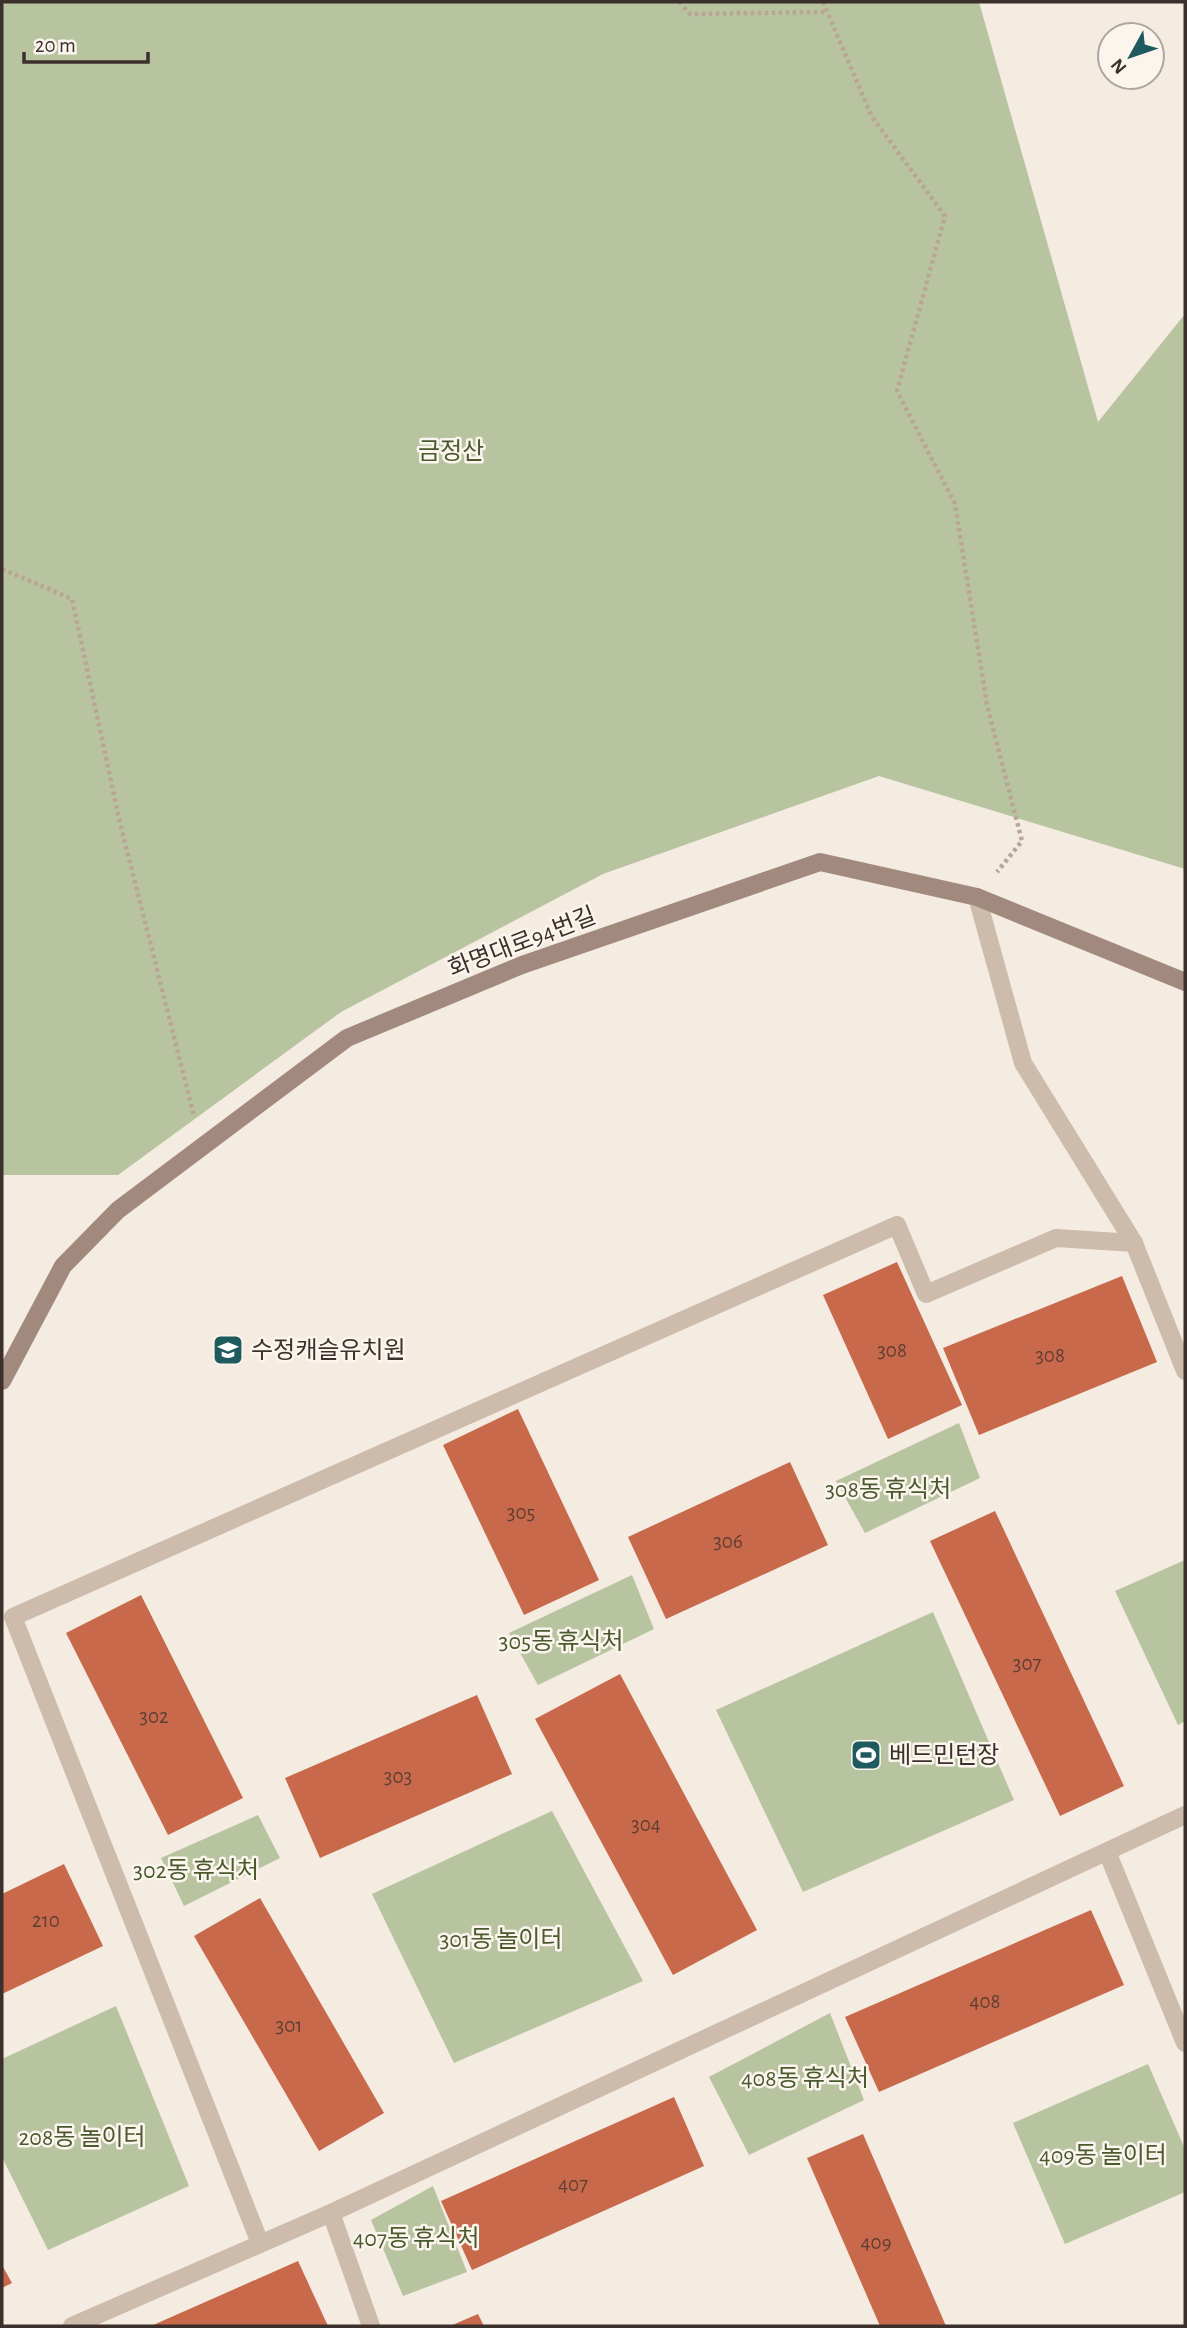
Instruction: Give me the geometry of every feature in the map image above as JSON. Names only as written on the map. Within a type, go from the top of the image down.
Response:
[{"type":"street","name":"화명대로94번길","points":[[2,1381],[63,1266],[118,1210],[347,1038],[522,965],[820,862],[976,897],[1185,982]]},
{"type":"street","points":[[976,897],[1023,1063],[1134,1243],[1185,1370]]},
{"type":"street","points":[[260,2242],[7,1620],[897,1225],[926,1294],[1056,1238],[1134,1243]]},
{"type":"street","points":[[72,2326],[331,2213],[1108,1854],[1185,1815]]},
{"type":"street","points":[[1108,1854],[1185,2042]]},
{"type":"street","points":[[331,2213],[371,2326]]},
{"type":"path","points":[[679,2],[690,14],[827,12]]},
{"type":"path","points":[[823,2],[872,117],[945,216],[897,391],[956,503],[987,705],[1022,841],[976,897]]},
{"type":"path","points":[[2,569],[72,599],[120,823],[202,1147]]},
{"type":"green space","name":"금정산","points":[[2,2],[979,2],[1098,422],[1185,314],[1185,869],[879,776],[603,874],[341,1012],[118,1175],[2,1175]]},
{"type":"green space","name":"308동 휴식처","points":[[959,1423],[980,1478],[865,1533],[836,1481]]},
{"type":"green space","points":[[1185,1560],[1185,1721],[1178,1725],[1115,1591]]},
{"type":"green space","name":"305동 휴식처","points":[[632,1575],[654,1629],[538,1685],[509,1633]]},
{"type":"green space","name":"베드민턴장","points":[[933,1612],[1014,1800],[803,1892],[716,1710]]},
{"type":"green space","name":"301동 놀이터","points":[[552,1811],[643,1981],[454,2063],[372,1894]]},
{"type":"green space","name":"302동 휴식처","points":[[258,1815],[280,1858],[184,1906],[161,1858]]},
{"type":"green space","name":"208동 놀이터","points":[[116,2006],[189,2186],[48,2250],[2,2157],[2,2059]]},
{"type":"green space","name":"408동 휴식처","points":[[830,2013],[864,2100],[749,2155],[709,2077]]},
{"type":"green space","name":"409동 놀이터","points":[[1148,2064],[1185,2149],[1185,2192],[1065,2244],[1013,2123]]},
{"type":"green space","name":"407동 휴식처","points":[[433,2186],[467,2272],[403,2296],[371,2220]]},
{"type":"building","points":[[897,1262],[962,1405],[888,1439],[823,1295]]},
{"type":"building","points":[[1122,1276],[1157,1362],[979,1435],[943,1348]]},
{"type":"building","points":[[518,1409],[599,1580],[524,1615],[443,1445]]},
{"type":"building","points":[[790,1462],[828,1545],[666,1619],[628,1537]]},
{"type":"building","points":[[995,1511],[1124,1786],[1060,1816],[930,1541]]},
{"type":"building","points":[[141,1595],[243,1798],[168,1835],[66,1633]]},
{"type":"building","points":[[620,1674],[757,1930],[673,1975],[535,1719]]},
{"type":"building","points":[[477,1695],[512,1774],[320,1858],[285,1778]]},
{"type":"building","points":[[64,1864],[103,1946],[2,1994],[2,1894]]},
{"type":"building","points":[[260,1898],[384,2113],[319,2151],[194,1936]]},
{"type":"building","points":[[1091,1910],[1124,1985],[879,2092],[845,2017]]},
{"type":"building","points":[[674,2097],[704,2166],[472,2270],[441,2201]]},
{"type":"building","points":[[863,2134],[946,2326],[880,2326],[807,2158]]},
{"type":"building","points":[[298,2261],[328,2326],[151,2326]]},
{"type":"building","points":[[2,2265],[12,2283],[2,2288]]},
{"type":"building","points":[[478,2314],[484,2326],[450,2326]]},
{"type":"place","name":"수정캐슬유치원","points":[[228,1350]]},
{"type":"place","name":"베드민턴장","points":[[866,1755]]}]
